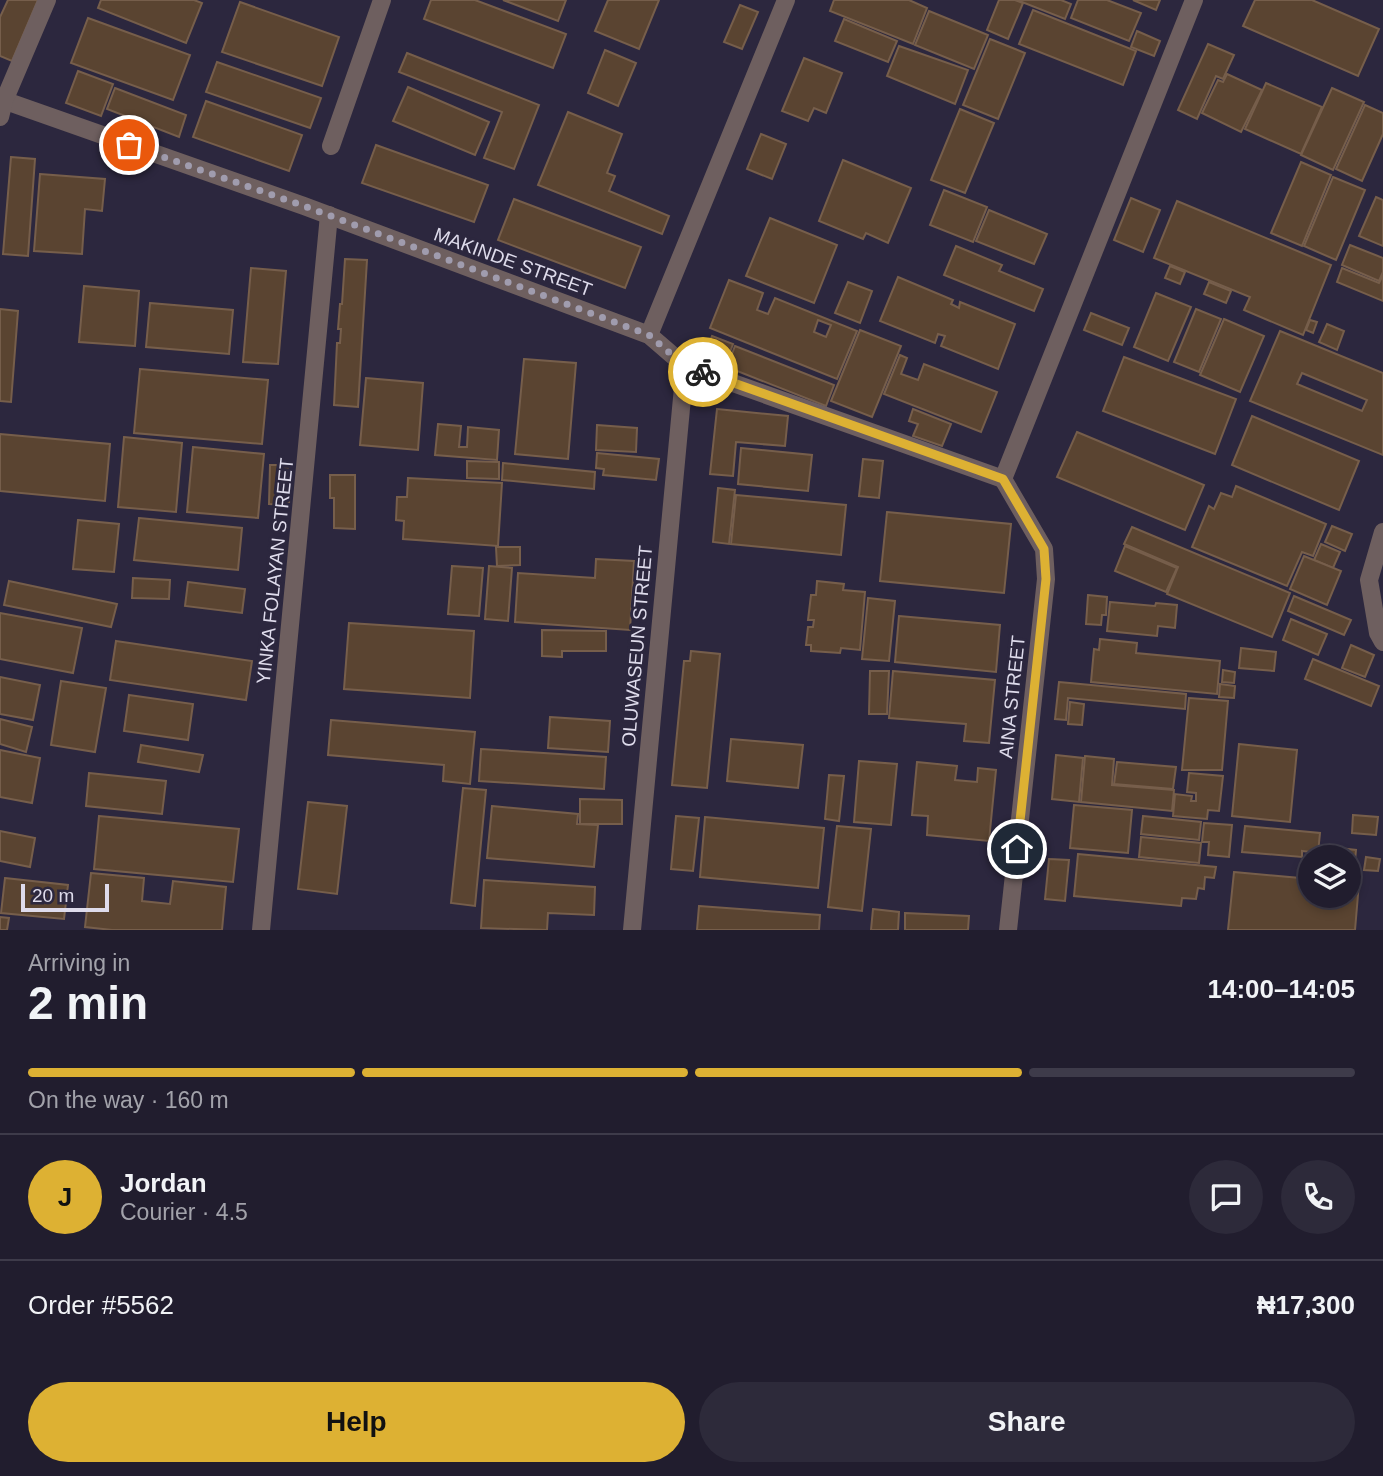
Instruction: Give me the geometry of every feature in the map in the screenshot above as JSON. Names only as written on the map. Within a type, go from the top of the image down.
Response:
[{"type":"street","points":[[1,106],[47,0]]},
{"type":"street","points":[[331,146],[382,0]]},
{"type":"street","points":[[649,335],[786,0]]},
{"type":"street","points":[[1003,479],[1194,0]]},
{"type":"street","name":"MAKINDE STREET","points":[[1,106],[329,215],[649,335],[685,366],[1003,479]]},
{"type":"street","name":"YINKA FOLAYAN STREET","points":[[261,930],[329,215]]},
{"type":"street","name":"OLUWASEUN STREET","points":[[632,930],[685,366]]},
{"type":"street","name":"AINA STREET","points":[[1003,479],[1044,549],[1046,579],[1008,930]]},
{"type":"street","points":[[1383,532],[1369,580],[1378,633],[1383,642]]},
{"type":"building","points":[[8,0],[38,0],[12,61],[0,56],[0,17]]},
{"type":"building","points":[[101,0],[194,0],[202,3],[186,43],[98,8]]},
{"type":"building","points":[[431,0],[475,0],[566,34],[553,68],[424,19]]},
{"type":"building","points":[[503,0],[566,0],[558,21]]},
{"type":"building","points":[[608,0],[659,0],[639,49],[595,31]]},
{"type":"building","points":[[834,0],[909,0],[927,8],[913,44],[830,11]]},
{"type":"building","points":[[999,0],[1023,3],[1008,39],[987,30]]},
{"type":"building","points":[[1017,0],[1061,0],[1071,4],[1065,19]]},
{"type":"building","points":[[1078,0],[1107,0],[1141,13],[1129,41],[1071,18]]},
{"type":"building","points":[[1133,0],[1160,0],[1156,10]]},
{"type":"building","points":[[1255,0],[1312,0],[1379,29],[1358,76],[1243,26]]},
{"type":"building","points":[[240,2],[339,37],[322,86],[222,52]]},
{"type":"building","points":[[740,5],[758,12],[742,49],[724,42]]},
{"type":"building","points":[[1033,10],[1136,51],[1123,85],[1019,44]]},
{"type":"building","points":[[929,11],[988,35],[974,69],[915,45]]},
{"type":"building","points":[[88,18],[190,55],[173,100],[71,63]]},
{"type":"building","points":[[844,19],[897,41],[888,62],[835,41]]},
{"type":"building","points":[[1137,31],[1160,41],[1154,56],[1131,47]]},
{"type":"building","points":[[990,39],[1025,53],[998,119],[963,105]]},
{"type":"building","points":[[1208,44],[1234,55],[1223,79],[1216,76],[1197,119],[1178,110]]},
{"type":"building","points":[[899,46],[968,70],[955,104],[887,76]]},
{"type":"building","points":[[605,50],[636,63],[618,106],[588,93]]},
{"type":"building","points":[[407,53],[539,105],[514,169],[484,158],[502,112],[399,72]]},
{"type":"building","points":[[804,58],[842,73],[826,113],[814,108],[808,121],[782,111]]},
{"type":"building","points":[[217,62],[321,98],[310,128],[206,92]]},
{"type":"building","points":[[78,71],[113,84],[101,116],[66,103]]},
{"type":"building","points":[[1227,74],[1262,90],[1241,132],[1202,113],[1218,80],[1223,82]]},
{"type":"building","points":[[1266,83],[1322,107],[1301,154],[1245,129]]},
{"type":"building","points":[[408,87],[489,122],[475,155],[393,121]]},
{"type":"building","points":[[115,88],[186,115],[179,137],[107,109]]},
{"type":"building","points":[[1332,88],[1364,102],[1333,170],[1301,155]]},
{"type":"building","points":[[206,101],[302,135],[289,171],[193,137]]},
{"type":"building","points":[[1365,105],[1383,113],[1383,134],[1362,181],[1336,169]]},
{"type":"building","points":[[960,109],[994,123],[965,193],[931,180]]},
{"type":"building","points":[[568,112],[622,134],[607,173],[615,176],[609,191],[669,216],[662,234],[538,185]]},
{"type":"building","points":[[761,134],[786,144],[772,179],[747,169]]},
{"type":"building","points":[[376,145],[488,185],[474,222],[362,183]]},
{"type":"building","points":[[11,157],[35,159],[28,256],[3,254]]},
{"type":"building","points":[[843,160],[911,188],[888,243],[866,233],[863,239],[819,221]]},
{"type":"building","points":[[1301,162],[1331,175],[1302,246],[1271,233]]},
{"type":"building","points":[[40,174],[105,179],[102,211],[85,209],[82,254],[34,251]]},
{"type":"building","points":[[1333,177],[1365,190],[1336,260],[1304,246]]},
{"type":"building","points":[[944,190],[987,207],[973,242],[930,225]]},
{"type":"building","points":[[1376,197],[1383,200],[1383,246],[1359,236]]},
{"type":"building","points":[[1131,198],[1160,210],[1143,252],[1114,240]]},
{"type":"building","points":[[514,199],[641,247],[625,288],[498,240]]},
{"type":"building","points":[[1177,201],[1331,265],[1303,335],[1244,310],[1250,297],[1154,258]]},
{"type":"building","points":[[989,210],[1047,234],[1034,264],[976,241]]},
{"type":"building","points":[[770,218],[837,245],[814,303],[746,276]]},
{"type":"building","points":[[1350,245],[1383,258],[1383,272],[1379,281],[1342,265]]},
{"type":"building","points":[[956,246],[1002,265],[999,271],[1043,289],[1034,311],[944,275]]},
{"type":"building","points":[[345,259],[367,260],[358,407],[334,405]]},
{"type":"building","points":[[1170,266],[1185,272],[1180,284],[1165,278]]},
{"type":"building","points":[[251,268],[286,271],[278,364],[243,362]]},
{"type":"building","points":[[1342,268],[1379,283],[1383,275],[1383,301],[1337,282]]},
{"type":"building","points":[[898,277],[953,300],[951,304],[959,308],[960,302],[1015,324],[998,369],[941,346],[945,336],[938,334],[935,343],[880,321]]},
{"type":"building","points":[[729,280],[763,293],[757,310],[768,314],[775,298],[857,331],[837,379],[710,328]],"holes":[[[818,320],[831,325],[826,337],[814,332]]]},
{"type":"building","points":[[848,282],[872,291],[860,323],[835,313]]},
{"type":"building","points":[[1209,282],[1231,291],[1226,303],[1204,294]]},
{"type":"building","points":[[84,286],[139,291],[135,346],[79,342]]},
{"type":"building","points":[[1156,293],[1191,307],[1168,361],[1134,347]]},
{"type":"building","points":[[150,303],[233,310],[229,354],[146,347]]},
{"type":"building","points":[[0,309],[18,311],[11,402],[0,401]]},
{"type":"building","points":[[1196,309],[1221,319],[1199,372],[1174,362]]},
{"type":"building","points":[[1091,313],[1129,328],[1122,345],[1084,330]]},
{"type":"building","points":[[1224,319],[1264,336],[1240,392],[1200,375]]},
{"type":"building","points":[[1310,320],[1317,322],[1313,333],[1306,330]]},
{"type":"building","points":[[1327,324],[1344,331],[1337,350],[1319,342]]},
{"type":"building","points":[[860,330],[901,346],[872,417],[831,401]]},
{"type":"building","points":[[1280,331],[1383,373],[1383,455],[1250,401]],"holes":[[[1302,373],[1367,400],[1362,411],[1297,384]]]},
{"type":"building","points":[[712,336],[733,344],[726,362],[705,354]]},
{"type":"building","points":[[735,346],[834,385],[826,406],[727,367]]},
{"type":"building","points":[[900,355],[907,358],[901,374],[918,380],[924,364],[997,392],[981,432],[884,394]]},
{"type":"building","points":[[1124,357],[1236,399],[1215,454],[1103,411]]},
{"type":"building","points":[[524,359],[576,363],[568,459],[515,454]]},
{"type":"building","points":[[140,369],[268,380],[262,444],[134,433]]},
{"type":"building","points":[[366,378],[423,383],[418,450],[360,445]]},
{"type":"building","points":[[717,409],[788,416],[785,446],[736,442],[733,476],[710,474]]},
{"type":"building","points":[[913,409],[951,424],[942,446],[913,436],[918,424],[909,421]]},
{"type":"building","points":[[1252,416],[1359,461],[1339,510],[1232,465]]},
{"type":"building","points":[[438,424],[461,426],[459,447],[467,447],[468,427],[499,430],[497,460],[435,455]]},
{"type":"building","points":[[597,425],[637,428],[636,452],[596,450]]},
{"type":"building","points":[[1077,432],[1204,485],[1185,530],[1057,477]]},
{"type":"building","points":[[0,434],[110,444],[105,501],[0,491]]},
{"type":"building","points":[[124,437],[182,443],[176,512],[118,507]]},
{"type":"building","points":[[193,447],[264,454],[258,518],[187,512]]},
{"type":"building","points":[[741,448],[812,455],[808,491],[738,484]]},
{"type":"building","points":[[597,453],[659,459],[656,480],[603,475],[604,469],[596,468]]},
{"type":"building","points":[[863,459],[883,461],[879,498],[859,496]]},
{"type":"building","points":[[467,461],[499,462],[499,479],[467,478]]},
{"type":"building","points":[[503,463],[595,472],[594,489],[502,480]]},
{"type":"building","points":[[270,465],[290,465],[289,505],[269,504]]},
{"type":"building","points":[[330,475],[355,475],[355,529],[334,528],[334,498],[330,498]]},
{"type":"building","points":[[408,478],[502,483],[498,546],[403,539],[404,521],[396,520],[397,497],[407,497]]},
{"type":"building","points":[[1236,486],[1326,524],[1313,556],[1302,552],[1287,586],[1192,547],[1209,506],[1214,509],[1221,493],[1232,497]]},
{"type":"building","points":[[718,488],[735,490],[729,544],[713,542]]},
{"type":"building","points":[[736,495],[846,505],[841,555],[731,544]]},
{"type":"building","points":[[887,512],[1011,524],[1004,593],[880,581]]},
{"type":"building","points":[[139,518],[242,528],[238,570],[134,560]]},
{"type":"building","points":[[78,520],[119,524],[114,572],[73,569]]},
{"type":"building","points":[[1332,526],[1352,534],[1345,551],[1325,542]]},
{"type":"building","points":[[1132,527],[1290,593],[1272,637],[1167,594],[1178,567],[1124,544]]},
{"type":"building","points":[[1321,544],[1340,552],[1333,568],[1314,560]]},
{"type":"building","points":[[1125,546],[1177,568],[1166,592],[1115,571]]},
{"type":"building","points":[[496,547],[520,547],[520,565],[497,566]]},
{"type":"building","points":[[1304,556],[1341,571],[1327,605],[1290,589]]},
{"type":"building","points":[[596,559],[634,561],[630,630],[515,622],[518,573],[595,578]]},
{"type":"building","points":[[452,566],[483,568],[479,616],[448,614]]},
{"type":"building","points":[[489,566],[512,568],[508,621],[485,619]]},
{"type":"building","points":[[133,578],[170,580],[169,599],[132,598]]},
{"type":"building","points":[[9,581],[117,604],[111,627],[4,605]]},
{"type":"building","points":[[817,581],[844,584],[843,590],[865,592],[860,650],[841,648],[840,653],[811,651],[811,645],[806,645],[808,627],[813,627],[814,620],[808,620],[811,595],[816,595]]},
{"type":"building","points":[[188,582],[245,589],[242,613],[185,606]]},
{"type":"building","points":[[1088,595],[1107,597],[1106,615],[1102,615],[1101,625],[1086,624]]},
{"type":"building","points":[[1294,596],[1351,620],[1344,635],[1288,611]]},
{"type":"building","points":[[868,598],[895,601],[889,661],[862,659]]},
{"type":"building","points":[[1110,602],[1177,605],[1175,628],[1158,626],[1157,636],[1107,631]]},
{"type":"building","points":[[0,613],[82,628],[73,673],[0,659]]},
{"type":"building","points":[[899,616],[1000,625],[996,672],[895,662]]},
{"type":"building","points":[[1291,619],[1327,634],[1318,655],[1283,640]]},
{"type":"building","points":[[349,623],[474,631],[470,698],[344,689]]},
{"type":"building","points":[[542,630],[606,631],[606,651],[562,651],[562,657],[542,656]]},
{"type":"building","points":[[1100,639],[1137,643],[1136,653],[1220,661],[1217,694],[1091,682],[1094,649],[1099,650]]},
{"type":"building","points":[[116,641],[252,661],[246,700],[110,680]]},
{"type":"building","points":[[1351,645],[1374,655],[1365,677],[1342,668]]},
{"type":"building","points":[[1241,648],[1276,652],[1274,671],[1239,668]]},
{"type":"building","points":[[691,651],[720,654],[707,788],[672,785],[684,661],[690,661]]},
{"type":"building","points":[[1313,659],[1379,686],[1371,706],[1305,679]]},
{"type":"building","points":[[1223,670],[1235,672],[1234,683],[1222,682]]},
{"type":"building","points":[[870,671],[889,671],[887,714],[869,714]]},
{"type":"building","points":[[893,671],[995,680],[989,743],[964,741],[966,724],[889,718]]},
{"type":"building","points":[[0,677],[40,685],[33,720],[0,714]]},
{"type":"building","points":[[61,681],[106,688],[95,752],[51,745]]},
{"type":"building","points":[[1059,682],[1186,694],[1185,709],[1068,698],[1066,720],[1055,719]]},
{"type":"building","points":[[1220,684],[1235,686],[1234,698],[1219,697]]},
{"type":"building","points":[[129,695],[193,704],[188,740],[124,731]]},
{"type":"building","points":[[1189,698],[1228,701],[1222,770],[1182,770]]},
{"type":"building","points":[[1070,702],[1084,704],[1082,725],[1068,724]]},
{"type":"building","points":[[550,717],[610,721],[608,752],[548,748]]},
{"type":"building","points":[[0,719],[32,727],[26,752],[0,744]]},
{"type":"building","points":[[331,720],[475,732],[470,784],[443,781],[444,765],[328,755]]},
{"type":"building","points":[[731,739],[803,745],[798,788],[727,781]]},
{"type":"building","points":[[1239,744],[1297,750],[1290,822],[1232,816]]},
{"type":"building","points":[[141,745],[203,755],[199,772],[138,762]]},
{"type":"building","points":[[481,749],[606,757],[604,789],[479,781]]},
{"type":"building","points":[[0,750],[40,758],[32,803],[0,797]]},
{"type":"building","points":[[1056,755],[1083,758],[1079,802],[1052,799]]},
{"type":"building","points":[[1085,756],[1114,759],[1112,785],[1174,790],[1172,811],[1081,802]]},
{"type":"building","points":[[859,761],[897,764],[891,825],[854,822]]},
{"type":"building","points":[[917,762],[957,766],[955,780],[977,782],[978,768],[996,770],[989,841],[927,835],[928,816],[912,815]]},
{"type":"building","points":[[1117,762],[1176,767],[1173,789],[1114,784]]},
{"type":"building","points":[[89,773],[166,781],[162,814],[86,806]]},
{"type":"building","points":[[1189,773],[1223,776],[1219,811],[1208,810],[1207,819],[1173,816],[1175,794],[1192,796],[1191,801],[1196,801],[1196,793],[1187,792]]},
{"type":"building","points":[[829,775],[844,776],[839,821],[825,819]]},
{"type":"building","points":[[463,788],[486,790],[475,906],[451,903]]},
{"type":"building","points":[[580,799],[622,800],[622,824],[580,824]]},
{"type":"building","points":[[308,802],[347,806],[337,894],[298,889]]},
{"type":"building","points":[[1074,805],[1132,810],[1128,853],[1070,848]]},
{"type":"building","points":[[492,806],[578,814],[577,824],[598,825],[594,867],[487,858]]},
{"type":"building","points":[[1353,815],[1378,817],[1376,835],[1352,833]]},
{"type":"building","points":[[99,816],[239,829],[233,882],[94,869]]},
{"type":"building","points":[[676,816],[699,818],[693,871],[671,869]]},
{"type":"building","points":[[1143,816],[1201,822],[1199,840],[1141,834]]},
{"type":"building","points":[[705,817],[824,828],[818,888],[700,877]]},
{"type":"building","points":[[1204,823],[1232,825],[1229,857],[1208,855],[1209,842],[1202,842]]},
{"type":"building","points":[[837,826],[871,829],[862,911],[828,907]]},
{"type":"building","points":[[1245,826],[1320,833],[1319,845],[1298,845],[1298,857],[1242,852]]},
{"type":"building","points":[[0,831],[35,838],[30,867],[0,861]]},
{"type":"building","points":[[1141,837],[1201,843],[1199,863],[1139,857]]},
{"type":"building","points":[[1078,854],[1216,867],[1214,878],[1205,877],[1204,889],[1198,888],[1196,899],[1182,898],[1181,906],[1074,896]]},
{"type":"building","points":[[1366,857],[1380,859],[1378,871],[1364,870]]},
{"type":"building","points":[[1049,859],[1069,860],[1065,901],[1045,899]]},
{"type":"building","points":[[1234,872],[1298,878],[1298,908],[1357,908],[1355,930],[1228,930]]},
{"type":"building","points":[[91,873],[144,878],[142,901],[170,904],[173,881],[226,887],[222,930],[112,930],[85,927]]},
{"type":"building","points":[[5,878],[68,885],[64,919],[1,913]]},
{"type":"building","points":[[484,880],[595,887],[594,915],[548,913],[547,930],[481,928]]},
{"type":"building","points":[[699,906],[820,915],[819,930],[697,930]]},
{"type":"building","points":[[873,909],[899,912],[898,930],[871,930]]},
{"type":"building","points":[[905,913],[969,916],[968,930],[905,930]]},
{"type":"building","points":[[0,917],[9,918],[7,930],[0,930]]},
{"type":"way so far","points":[[129,145],[304,206],[649,335],[685,366],[703,372]]},
{"type":"route","points":[[703,372],[1003,479],[1044,549],[1046,579],[1017,849]]}]
